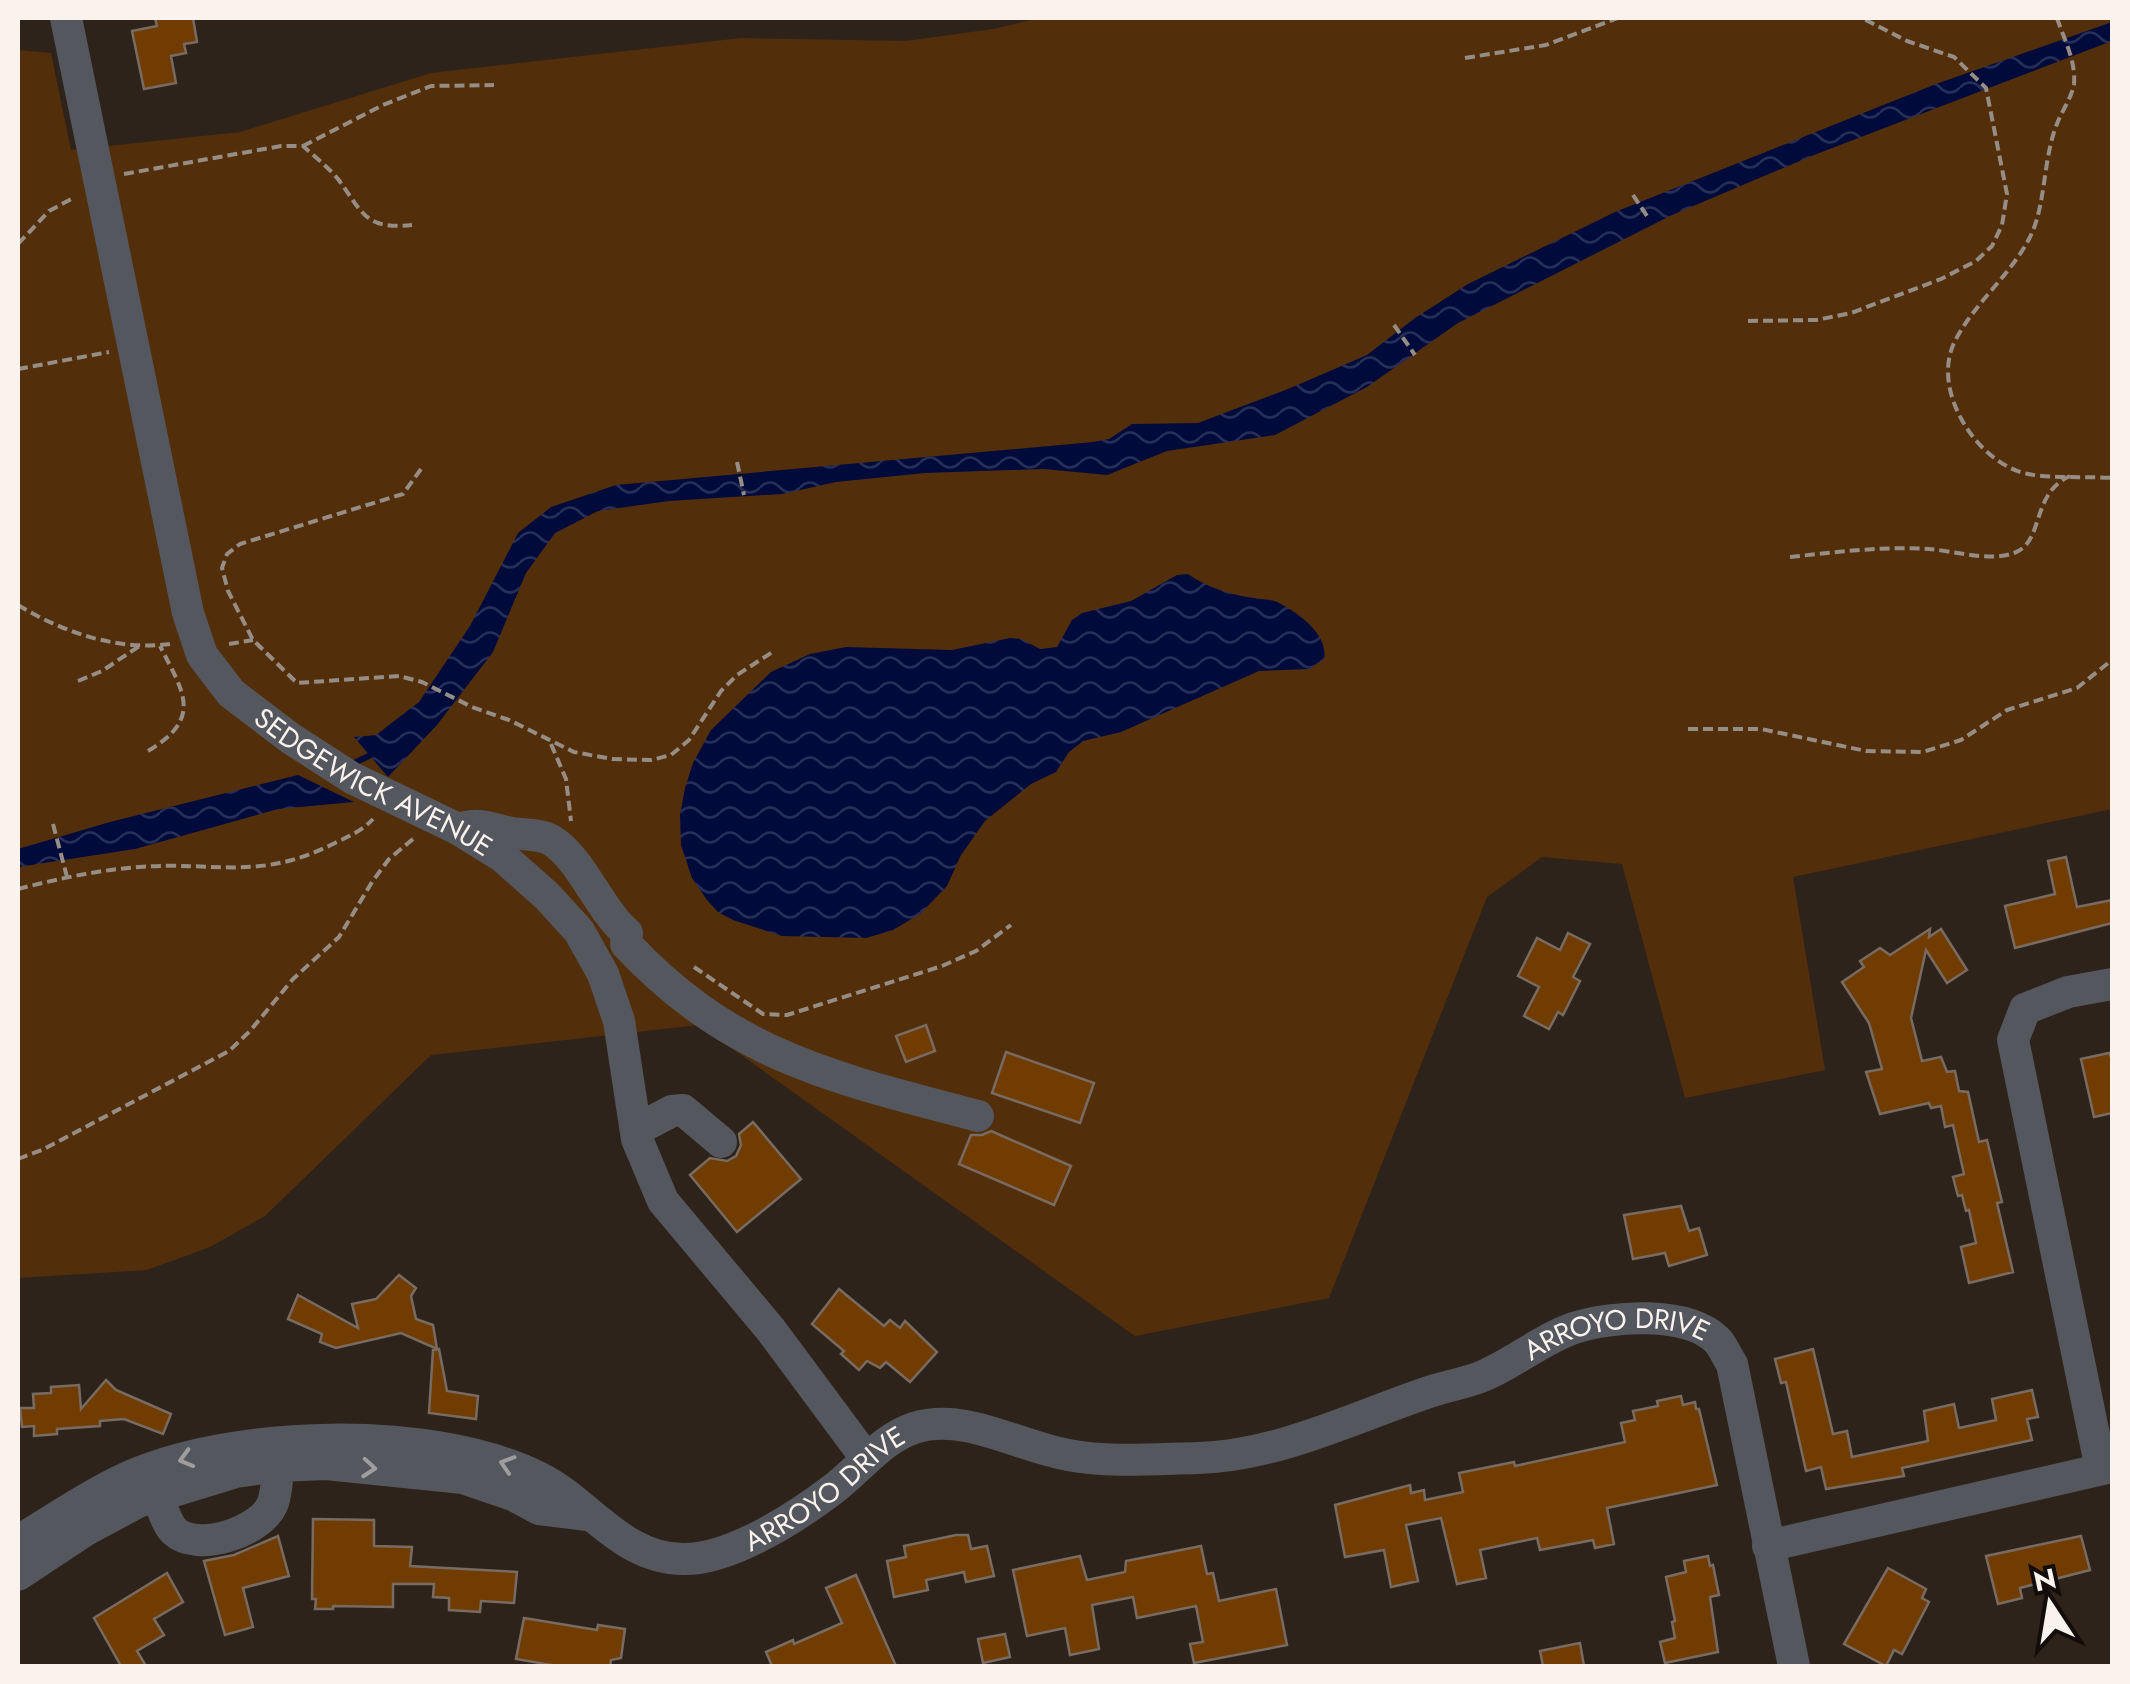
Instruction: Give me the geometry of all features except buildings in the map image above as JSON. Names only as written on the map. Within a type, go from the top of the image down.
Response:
[{"type":"street","name":"SEDGEWICK AVENUE","points":[[66,18],[188,613],[198,644],[230,693],[342,771],[503,857],[548,896],[578,932],[604,974],[619,1021],[636,1130],[663,1202],[771,1330],[866,1458]]},
{"type":"street","points":[[446,824],[481,824],[550,839],[576,866],[611,920],[627,932],[626,944],[657,977],[707,1017],[769,1052],[832,1077],[978,1116]]},
{"type":"street","points":[[1768,1546],[2107,1468],[2013,1040],[2025,1009],[2068,992],[2112,984]]},
{"type":"street","points":[[636,1130],[672,1110],[683,1110],[721,1142]]},
{"type":"street","name":"ARROYO DRIVE","points":[[18,1575],[86,1530],[157,1495],[236,1472],[326,1464],[513,1464],[560,1488],[588,1516],[640,1549],[663,1557],[705,1557],[739,1548],[833,1489],[866,1458],[909,1430],[934,1424],[962,1425],[1066,1455],[1122,1460],[1240,1456],[1323,1432],[1483,1376],[1570,1329],[1606,1320],[1651,1318],[1692,1326],[1716,1340],[1732,1364],[1794,1666]]},
{"type":"street","name":"ARROYO DRIVE","points":[[18,1542],[122,1479],[196,1455],[281,1442],[372,1440],[465,1466]]},
{"type":"street","points":[[157,1495],[172,1529],[186,1538],[220,1539],[262,1520],[273,1504],[278,1466]]},
{"type":"path","points":[[1464,58],[1546,45],[1618,18]]},
{"type":"path","points":[[1748,321],[1796,322],[1851,314],[1942,279],[1976,261],[1992,246],[2002,226],[2007,194],[1986,88],[1954,57],[1907,42],[1862,18]]},
{"type":"path","points":[[2057,18],[2070,54],[2074,88],[2046,156],[2040,202],[2030,237],[1953,346],[1948,366],[1950,391],[1961,419],[2002,464],[2028,474],[2112,478]]},
{"type":"path","points":[[18,244],[49,211],[116,175],[281,146],[302,146],[383,105],[431,86],[494,85]]},
{"type":"path","points":[[302,146],[335,175],[359,212],[373,223],[390,228],[412,225]]},
{"type":"path","points":[[1633,194],[1649,220]]},
{"type":"path","points":[[1394,325],[1415,355]]},
{"type":"path","points":[[18,368],[133,346]]},
{"type":"path","points":[[737,462],[744,495]]},
{"type":"path","points":[[421,469],[403,494],[240,544],[227,554],[222,568],[228,590],[253,640],[297,683],[399,676],[422,682],[574,752],[612,759],[651,760],[671,756],[689,740],[720,691],[736,675],[774,651]]},
{"type":"path","points":[[1790,557],[1926,549],[2017,553],[2032,538],[2044,498],[2055,482],[2070,476]]},
{"type":"path","points":[[18,605],[51,625],[88,637],[141,645],[223,645],[253,640]]},
{"type":"path","points":[[78,681],[102,671],[141,645]]},
{"type":"path","points":[[148,751],[180,726],[185,707],[184,692],[160,646]]},
{"type":"path","points":[[1688,729],[1761,729],[1866,751],[1923,752],[1961,740],[2008,710],[2077,688],[2112,660]]},
{"type":"path","points":[[551,742],[566,779],[576,866]]},
{"type":"path","points":[[18,889],[66,877],[140,867],[266,868],[313,854],[364,829],[390,796]]},
{"type":"path","points":[[53,824],[66,877]]},
{"type":"path","points":[[18,1159],[228,1051],[293,979],[339,937],[389,859],[446,824]]},
{"type":"path","points":[[687,963],[763,1014],[787,1015],[942,966],[976,952],[1010,925]]},
{"type":"shaded area","points":[[1040,18],[2112,18],[2112,809],[1793,877],[1825,1070],[1685,1098],[1622,864],[1542,857],[1487,897],[1329,1298],[1135,1336],[699,1025],[431,1055],[265,1216],[210,1247],[147,1270],[18,1278],[18,50],[51,53],[71,150],[240,132],[431,73],[741,38],[906,41]]},
{"type":"water","points":[[2112,22],[2112,41],[1814,155],[1672,215],[1458,323],[1367,387],[1275,435],[1167,451],[1107,475],[1044,469],[925,473],[836,482],[782,494],[669,501],[598,511],[555,533],[526,573],[493,652],[437,725],[388,777],[354,737],[376,735],[419,702],[470,626],[518,533],[551,507],[616,485],[1093,442],[1109,439],[1132,424],[1198,423],[1367,355],[1468,284],[1615,212],[1936,84]]},
{"type":"water","points":[[1188,574],[1219,590],[1274,601],[1293,612],[1317,633],[1324,659],[1309,669],[1259,671],[1121,732],[1083,741],[1069,752],[1056,772],[1031,784],[985,821],[961,855],[947,886],[920,914],[893,930],[866,938],[782,936],[718,912],[692,878],[681,845],[680,815],[693,763],[711,730],[771,672],[810,654],[846,647],[952,650],[1010,638],[1040,649],[1057,647],[1072,620],[1082,613],[1131,601],[1177,575]]},
{"type":"water","points":[[298,775],[354,802],[278,809],[135,849],[18,867],[18,849]]},
{"type":"waterway","points":[[350,765],[375,753]]}]
